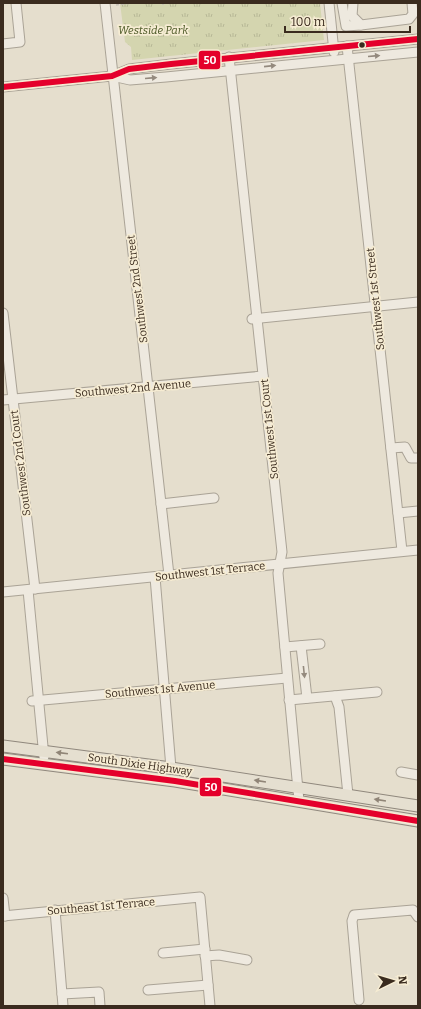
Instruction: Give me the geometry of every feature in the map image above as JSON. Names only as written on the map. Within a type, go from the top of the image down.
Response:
[{"type":"main road","name":"South Dixie Highway","points":[[3,746],[171,768],[418,806]]},
{"type":"main road","name":"South Dixie Highway","points":[[3,759],[175,781],[418,820]]},
{"type":"street","points":[[3,44],[20,42],[16,3]]},
{"type":"street","name":"Southwest 2nd Street","points":[[105,3],[169,575]]},
{"type":"street","points":[[330,3],[335,60]]},
{"type":"street","points":[[342,3],[346,26],[359,23],[409,19],[413,14],[412,3]]},
{"type":"street","points":[[353,3],[352,16],[359,23]]},
{"type":"street","points":[[358,3],[359,23]]},
{"type":"street","points":[[3,87],[112,76],[129,70],[229,57],[418,39]]},
{"type":"street","name":"Southwest 1st Street","points":[[347,46],[402,551]]},
{"type":"street","points":[[112,76],[130,80],[418,52]]},
{"type":"street","name":"Southwest 1st Court","points":[[229,57],[254,318],[263,376],[282,552],[278,573],[299,801]]},
{"type":"street","points":[[254,318],[418,302]]},
{"type":"street","name":"Southwest 2nd Court","points":[[3,313],[13,398],[31,590],[36,701],[44,751],[44,765]]},
{"type":"street","name":"Southwest 2nd Avenue","points":[[3,400],[263,376]]},
{"type":"street","points":[[391,448],[405,447],[411,458],[418,458]]},
{"type":"street","points":[[161,504],[214,498]]},
{"type":"street","points":[[398,513],[418,511]]},
{"type":"street","name":"Southwest 1st Terrace","points":[[3,592],[418,550]]},
{"type":"street","points":[[155,577],[166,689],[171,768]]},
{"type":"street","points":[[285,648],[320,644]]},
{"type":"street","points":[[301,646],[307,698]]},
{"type":"street","name":"Southwest 1st Avenue","points":[[36,701],[287,678]]},
{"type":"street","points":[[289,700],[378,692]]},
{"type":"street","points":[[335,696],[339,707],[348,795]]},
{"type":"street","points":[[401,772],[418,775]]},
{"type":"street","name":"Southeast 1st Terrace","points":[[4,916],[200,897],[205,952]]},
{"type":"street","points":[[3,898],[4,916]]},
{"type":"street","points":[[55,910],[63,1006]]},
{"type":"street","points":[[359,1000],[352,921],[354,915],[416,911]]},
{"type":"street","points":[[205,952],[210,1006]]},
{"type":"street","points":[[164,954],[205,952],[247,960]]},
{"type":"street","points":[[148,990],[208,985]]},
{"type":"street","points":[[62,994],[99,992],[100,1006]]},
{"type":"path","points":[[116,5],[131,3]]},
{"type":"green space","name":"Westside Park","points":[[120,3],[320,3],[324,40],[132,60],[131,47],[125,42]]},
{"type":"transit line","name":"50","points":[[3,87],[112,76],[129,69],[171,64],[418,39]]},
{"type":"transit line","name":"50","points":[[3,759],[175,781],[418,821]]}]
